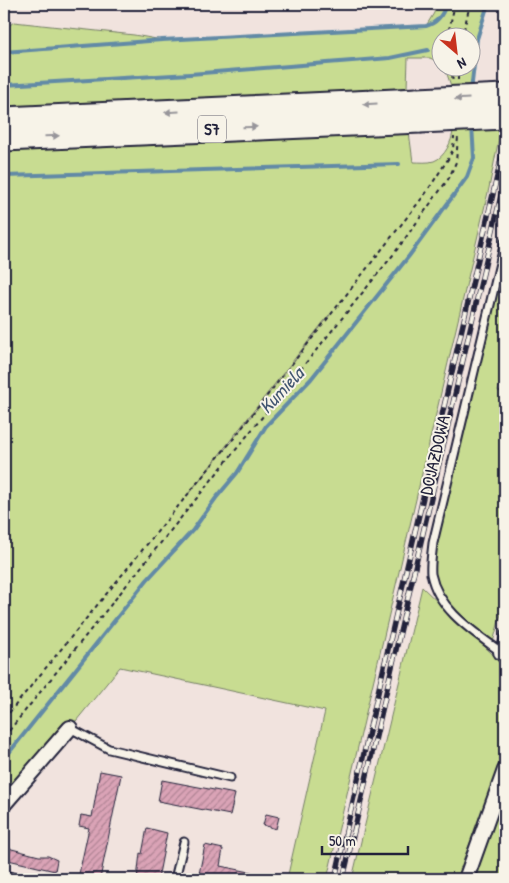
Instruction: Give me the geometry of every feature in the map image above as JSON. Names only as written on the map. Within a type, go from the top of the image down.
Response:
[{"type":"highway","name":"S7","points":[[4,138],[419,111],[505,98]]},
{"type":"highway","name":"S7","points":[[4,120],[419,111],[505,116]]},
{"type":"street","points":[[4,804],[70,728]]},
{"type":"street","points":[[466,879],[505,770]]},
{"type":"lane","name":"DOJAZDOWA","points":[[503,654],[463,623],[448,608],[438,593],[432,575],[431,561],[435,534],[505,242]]},
{"type":"lane","name":"DOJAZDOWA","points":[[503,654],[505,634]]},
{"type":"lane","points":[[70,728],[109,749],[230,778]]},
{"type":"lane","points":[[175,879],[184,842]]},
{"type":"lane","points":[[4,875],[22,879]]},
{"type":"path","points":[[449,28],[455,4]]},
{"type":"path","points":[[464,28],[470,4]]},
{"type":"path","points":[[4,737],[393,255],[449,178],[456,162],[458,130]]},
{"type":"path","points":[[4,719],[234,438],[426,193],[453,149]]},
{"type":"green space","points":[[436,4],[488,4],[480,28],[432,28],[432,59],[408,58],[407,88],[4,107],[4,29],[14,22],[134,35],[162,40],[426,26],[434,13]]},
{"type":"green space","points":[[448,78],[472,78],[471,85],[451,86]]},
{"type":"green space","points":[[501,128],[489,188],[327,879],[287,879],[325,711],[120,667],[76,721],[68,721],[4,797],[4,150],[409,132],[413,162],[427,162],[438,159],[445,152],[453,131]],"holes":[[[330,315],[234,438],[189,493]]]},
{"type":"green space","points":[[505,253],[505,367],[498,391],[505,393],[505,600],[493,642],[472,628],[446,600],[436,578],[434,560],[435,545]]},
{"type":"green space","points":[[422,587],[505,666],[505,757],[464,858],[458,879],[352,879]]},
{"type":"green space","points":[[505,784],[505,879],[469,879]]},
{"type":"building","points":[[100,771],[121,775],[100,879],[79,874],[89,828],[79,826],[81,815],[92,817]]},
{"type":"building","points":[[162,780],[235,794],[230,815],[158,801]]},
{"type":"building","points":[[266,814],[279,817],[276,829],[263,825]]},
{"type":"building","points":[[147,828],[167,833],[158,879],[137,879],[140,853],[142,854]]},
{"type":"building","points":[[205,845],[223,849],[220,866],[265,875],[264,879],[198,879]]},
{"type":"building","points":[[4,847],[39,856],[48,856],[57,860],[55,871],[4,859]]},
{"type":"waterway","points":[[4,52],[162,40],[426,26],[439,18],[446,4]]},
{"type":"waterway","name":"Kumiela","points":[[471,91],[477,39],[488,4]]},
{"type":"waterway","points":[[4,85],[190,74],[390,58],[428,50]]},
{"type":"waterway","name":"Kumiela","points":[[4,759],[147,580],[193,530],[237,473],[266,426],[311,379],[409,256],[467,177],[474,158],[472,125]]},
{"type":"waterway","points":[[4,176],[399,164]]},
{"type":"railway","points":[[335,879],[505,142]]},
{"type":"railway","points":[[343,879],[505,178]]}]
